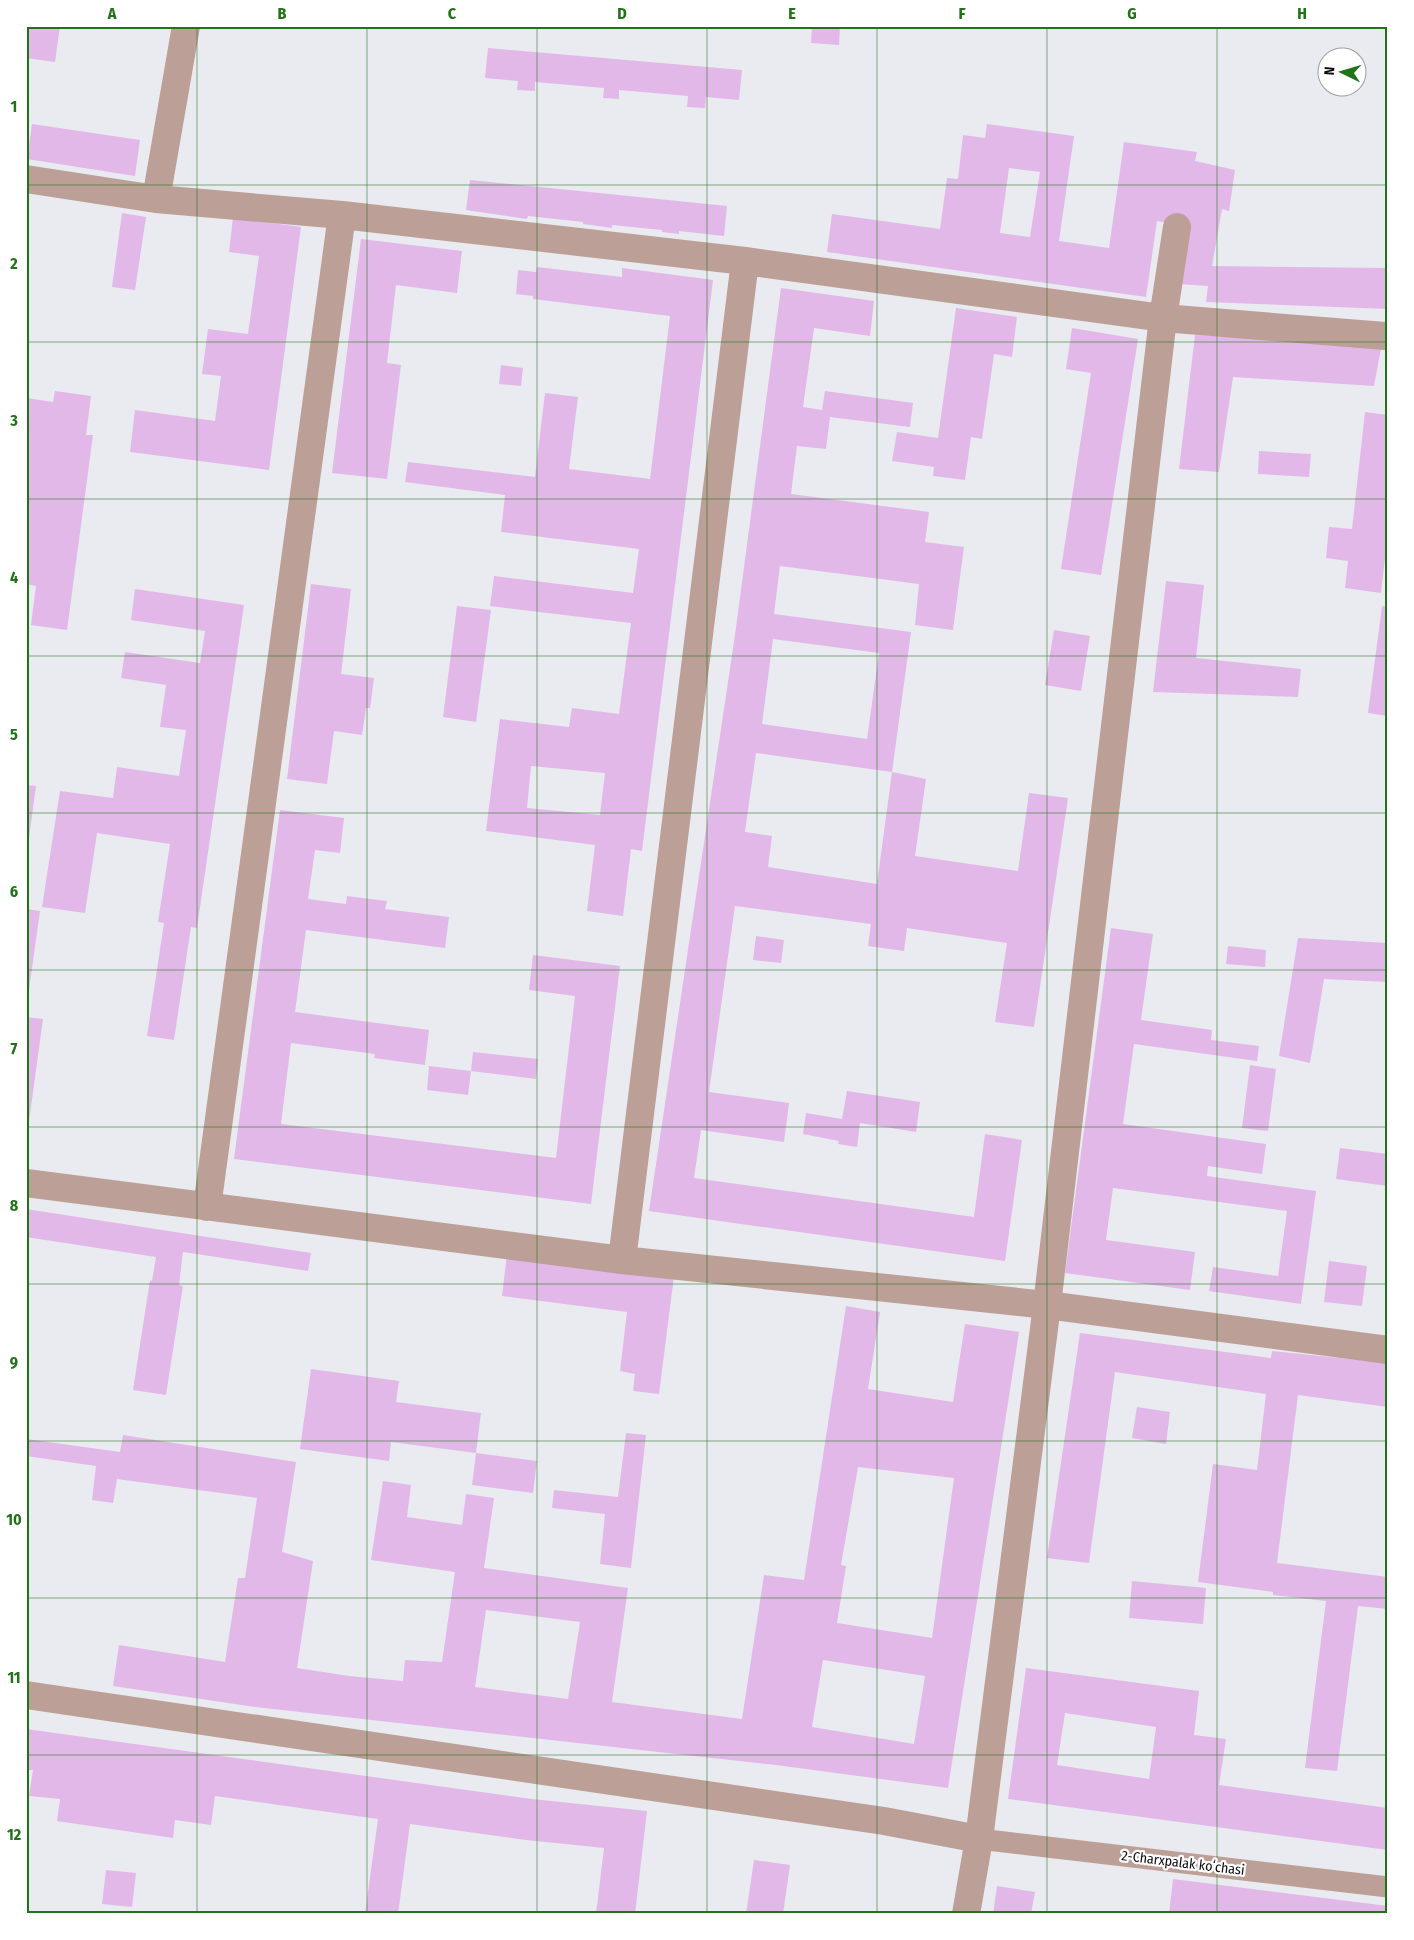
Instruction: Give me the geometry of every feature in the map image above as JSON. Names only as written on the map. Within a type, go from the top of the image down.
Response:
[{"type":"street","points":[[156,199],[186,26]]},
{"type":"street","points":[[26,180],[156,199],[342,215],[745,261],[1163,318],[1385,336]]},
{"type":"street","points":[[207,1207],[342,215]]},
{"type":"street","points":[[966,1914],[978,1838],[1047,1305],[1163,318],[1177,227]]},
{"type":"street","points":[[622,1260],[745,261]]},
{"type":"street","points":[[26,1183],[622,1260],[1047,1305],[1388,1350]]},
{"type":"street","points":[[26,1696],[874,1820],[978,1838]]},
{"type":"lane","name":"2-Charxpalak koʻchasi","points":[[978,1838],[1388,1887]]},
{"type":"building","points":[[26,26],[60,26],[55,62],[26,58]]},
{"type":"building","points":[[812,26],[840,26],[839,45],[811,43]]},
{"type":"building","points":[[488,48],[742,70],[739,100],[706,97],[705,108],[687,107],[688,96],[619,90],[619,99],[603,98],[604,88],[535,82],[535,91],[517,90],[518,81],[485,78]]},
{"type":"building","points":[[32,124],[140,140],[135,176],[27,159]]},
{"type":"building","points":[[987,124],[1074,136],[1059,241],[1109,248],[1124,142],[1197,152],[1195,161],[1235,170],[1229,211],[1222,209],[1212,266],[1388,268],[1388,309],[1206,302],[1208,286],[1177,284],[1186,226],[1157,221],[1146,297],[827,252],[832,214],[940,229],[947,178],[958,179],[963,135],[985,138]],"holes":[[[1009,168],[1040,172],[1030,237],[1000,233]]]},
{"type":"building","points":[[470,180],[727,206],[724,236],[679,231],[679,234],[662,232],[662,230],[612,225],[612,228],[583,224],[583,222],[528,216],[527,219],[466,210]]},
{"type":"building","points":[[122,213],[146,217],[135,290],[112,287]]},
{"type":"building","points":[[233,218],[301,227],[269,470],[130,452],[135,410],[215,421],[221,376],[202,374],[208,329],[248,334],[259,256],[229,252]]},
{"type":"building","points":[[361,239],[462,251],[457,293],[396,285],[387,363],[401,365],[387,479],[332,473]]},
{"type":"building","points":[[537,267],[622,277],[622,268],[713,280],[642,851],[631,849],[623,916],[587,911],[595,845],[486,831],[500,719],[569,727],[572,708],[619,714],[631,623],[490,606],[494,576],[633,593],[639,549],[501,532],[505,495],[405,482],[408,462],[535,477],[545,393],[578,397],[569,469],[650,479],[670,316],[533,299],[533,296],[516,294],[518,270],[536,272]],"holes":[[[531,766],[605,773],[600,815],[527,808]]]},
{"type":"building","points":[[781,288],[874,301],[870,336],[814,328],[803,407],[822,410],[825,391],[913,403],[910,427],[830,417],[826,449],[797,446],[791,494],[929,512],[925,542],[964,547],[953,630],[915,625],[919,584],[780,566],[774,614],[911,632],[892,772],[926,779],[915,856],[1018,871],[1029,793],[1068,798],[1034,1027],[995,1022],[1007,943],[907,928],[904,951],[868,946],[871,924],[735,906],[709,1092],[789,1103],[784,1142],[701,1130],[694,1178],[974,1217],[985,1134],[1022,1140],[1005,1261],[649,1211],[735,635]],"holes":[[[773,639],[879,653],[867,739],[762,724]],[[756,753],[892,772],[877,884],[768,867],[772,836],[745,832]]]},
{"type":"building","points":[[956,308],[1017,317],[1012,357],[994,354],[982,439],[971,437],[965,480],[933,476],[934,467],[892,461],[897,432],[938,438]]},
{"type":"building","points":[[1072,328],[1138,339],[1101,575],[1061,569],[1091,373],[1066,369]]},
{"type":"building","points":[[1195,335],[1382,343],[1374,386],[1233,377],[1219,472],[1179,469]]},
{"type":"building","points":[[501,365],[523,368],[521,386],[499,384]]},
{"type":"building","points":[[55,391],[91,396],[86,435],[93,435],[67,630],[31,625],[36,586],[26,584],[26,398],[53,402]]},
{"type":"building","points":[[1365,412],[1388,415],[1388,531],[1381,593],[1345,588],[1348,561],[1326,558],[1329,527],[1352,529]]},
{"type":"building","points":[[1259,451],[1311,454],[1309,477],[1258,474]]},
{"type":"building","points":[[1166,581],[1204,585],[1196,658],[1301,669],[1298,697],[1153,692]]},
{"type":"building","points":[[311,584],[351,589],[341,674],[374,678],[370,708],[366,708],[362,735],[334,731],[327,784],[287,779]]},
{"type":"building","points":[[135,589],[244,605],[197,928],[191,927],[174,1040],[147,1036],[164,923],[158,922],[170,844],[97,833],[85,913],[42,907],[60,791],[113,798],[117,767],[179,776],[186,730],[160,727],[166,685],[121,678],[125,652],[200,663],[205,631],[131,620]]},
{"type":"building","points":[[457,606],[491,610],[476,722],[443,717]]},
{"type":"building","points":[[1382,606],[1388,607],[1388,716],[1368,713]]},
{"type":"building","points":[[1054,630],[1090,636],[1081,691],[1045,685]]},
{"type":"building","points":[[26,785],[36,786],[27,853],[26,853]]},
{"type":"building","points":[[280,810],[344,818],[340,853],[315,850],[308,899],[346,904],[347,896],[387,901],[385,909],[449,917],[445,948],[306,930],[295,1012],[429,1030],[425,1065],[374,1058],[375,1054],[291,1043],[281,1124],[556,1158],[575,996],[529,990],[533,955],[620,966],[591,1204],[234,1159]]},
{"type":"building","points":[[26,909],[40,911],[27,1004],[26,1004]]},
{"type":"building","points":[[1111,928],[1153,934],[1141,1020],[1212,1030],[1211,1040],[1259,1046],[1257,1061],[1134,1044],[1123,1124],[1266,1144],[1262,1174],[1208,1166],[1207,1176],[1316,1191],[1301,1304],[1209,1291],[1213,1267],[1278,1276],[1287,1211],[1113,1188],[1106,1240],[1195,1252],[1190,1290],[1065,1273]]},
{"type":"building","points":[[756,936],[784,940],[781,963],[753,960]]},
{"type":"building","points":[[1298,938],[1388,943],[1388,982],[1324,979],[1310,1063],[1279,1056]]},
{"type":"building","points":[[1228,946],[1266,950],[1265,967],[1226,964]]},
{"type":"building","points":[[26,1017],[43,1019],[27,1136],[26,1136]]},
{"type":"building","points":[[473,1052],[538,1059],[536,1079],[471,1071]]},
{"type":"building","points":[[1250,1065],[1276,1069],[1268,1131],[1242,1128]]},
{"type":"building","points":[[429,1066],[471,1071],[468,1095],[427,1090]]},
{"type":"building","points":[[847,1091],[920,1102],[916,1132],[860,1123],[857,1147],[838,1144],[839,1141],[803,1134],[806,1113],[842,1119]]},
{"type":"building","points":[[1340,1148],[1388,1154],[1388,1186],[1336,1179]]},
{"type":"building","points":[[26,1209],[311,1253],[308,1271],[183,1252],[179,1285],[183,1286],[166,1395],[133,1390],[150,1280],[152,1281],[156,1257],[26,1237]]},
{"type":"building","points":[[507,1254],[674,1276],[659,1394],[633,1391],[635,1374],[620,1371],[627,1312],[502,1296]]},
{"type":"building","points":[[1329,1261],[1367,1266],[1362,1306],[1324,1302]]},
{"type":"building","points":[[846,1306],[880,1312],[868,1389],[953,1402],[965,1324],[1019,1332],[948,1788],[776,1765],[255,1707],[113,1686],[119,1645],[225,1662],[238,1578],[245,1578],[257,1498],[117,1479],[113,1503],[92,1500],[96,1466],[26,1456],[26,1439],[120,1452],[123,1435],[296,1462],[282,1552],[313,1561],[297,1668],[349,1676],[403,1681],[405,1660],[442,1662],[455,1572],[371,1560],[383,1481],[411,1485],[407,1517],[462,1525],[466,1494],[494,1498],[484,1568],[628,1588],[612,1702],[742,1719],[764,1575],[804,1580]],"holes":[[[858,1467],[954,1478],[932,1638],[837,1623],[846,1566],[841,1565]],[[486,1610],[580,1622],[568,1699],[475,1687]],[[823,1660],[925,1676],[914,1744],[812,1727]]]},
{"type":"building","points":[[1080,1333],[1271,1358],[1272,1351],[1388,1363],[1388,1407],[1298,1395],[1277,1563],[1388,1577],[1388,1609],[1358,1606],[1337,1771],[1305,1768],[1326,1601],[1273,1595],[1273,1592],[1198,1582],[1213,1464],[1257,1470],[1266,1394],[1115,1372],[1089,1563],[1047,1558]]},
{"type":"building","points":[[311,1369],[399,1381],[396,1402],[481,1413],[476,1453],[391,1442],[389,1461],[300,1449]]},
{"type":"building","points":[[1137,1407],[1170,1412],[1166,1444],[1132,1438]]},
{"type":"building","points":[[626,1433],[646,1435],[631,1568],[600,1564],[605,1514],[552,1508],[554,1490],[618,1497]]},
{"type":"building","points":[[476,1453],[537,1461],[533,1493],[472,1485]]},
{"type":"building","points":[[1132,1581],[1206,1588],[1203,1624],[1129,1618]]},
{"type":"building","points":[[1026,1668],[1199,1691],[1194,1735],[1226,1739],[1219,1785],[1388,1808],[1388,1850],[1008,1799]],"holes":[[[1065,1713],[1156,1727],[1149,1779],[1057,1765]]]},
{"type":"building","points":[[26,1729],[532,1799],[647,1811],[635,1914],[596,1914],[604,1848],[526,1840],[410,1824],[398,1914],[365,1914],[378,1819],[215,1796],[211,1825],[175,1820],[173,1838],[57,1821],[60,1799],[29,1796],[33,1770],[26,1770]]},
{"type":"building","points":[[754,1860],[790,1865],[783,1914],[746,1914]]},
{"type":"building","points":[[106,1870],[136,1873],[132,1907],[102,1904]]},
{"type":"building","points":[[1173,1879],[1388,1906],[1388,1914],[1169,1914]]},
{"type":"building","points":[[997,1886],[1035,1892],[1031,1914],[993,1914]]}]
